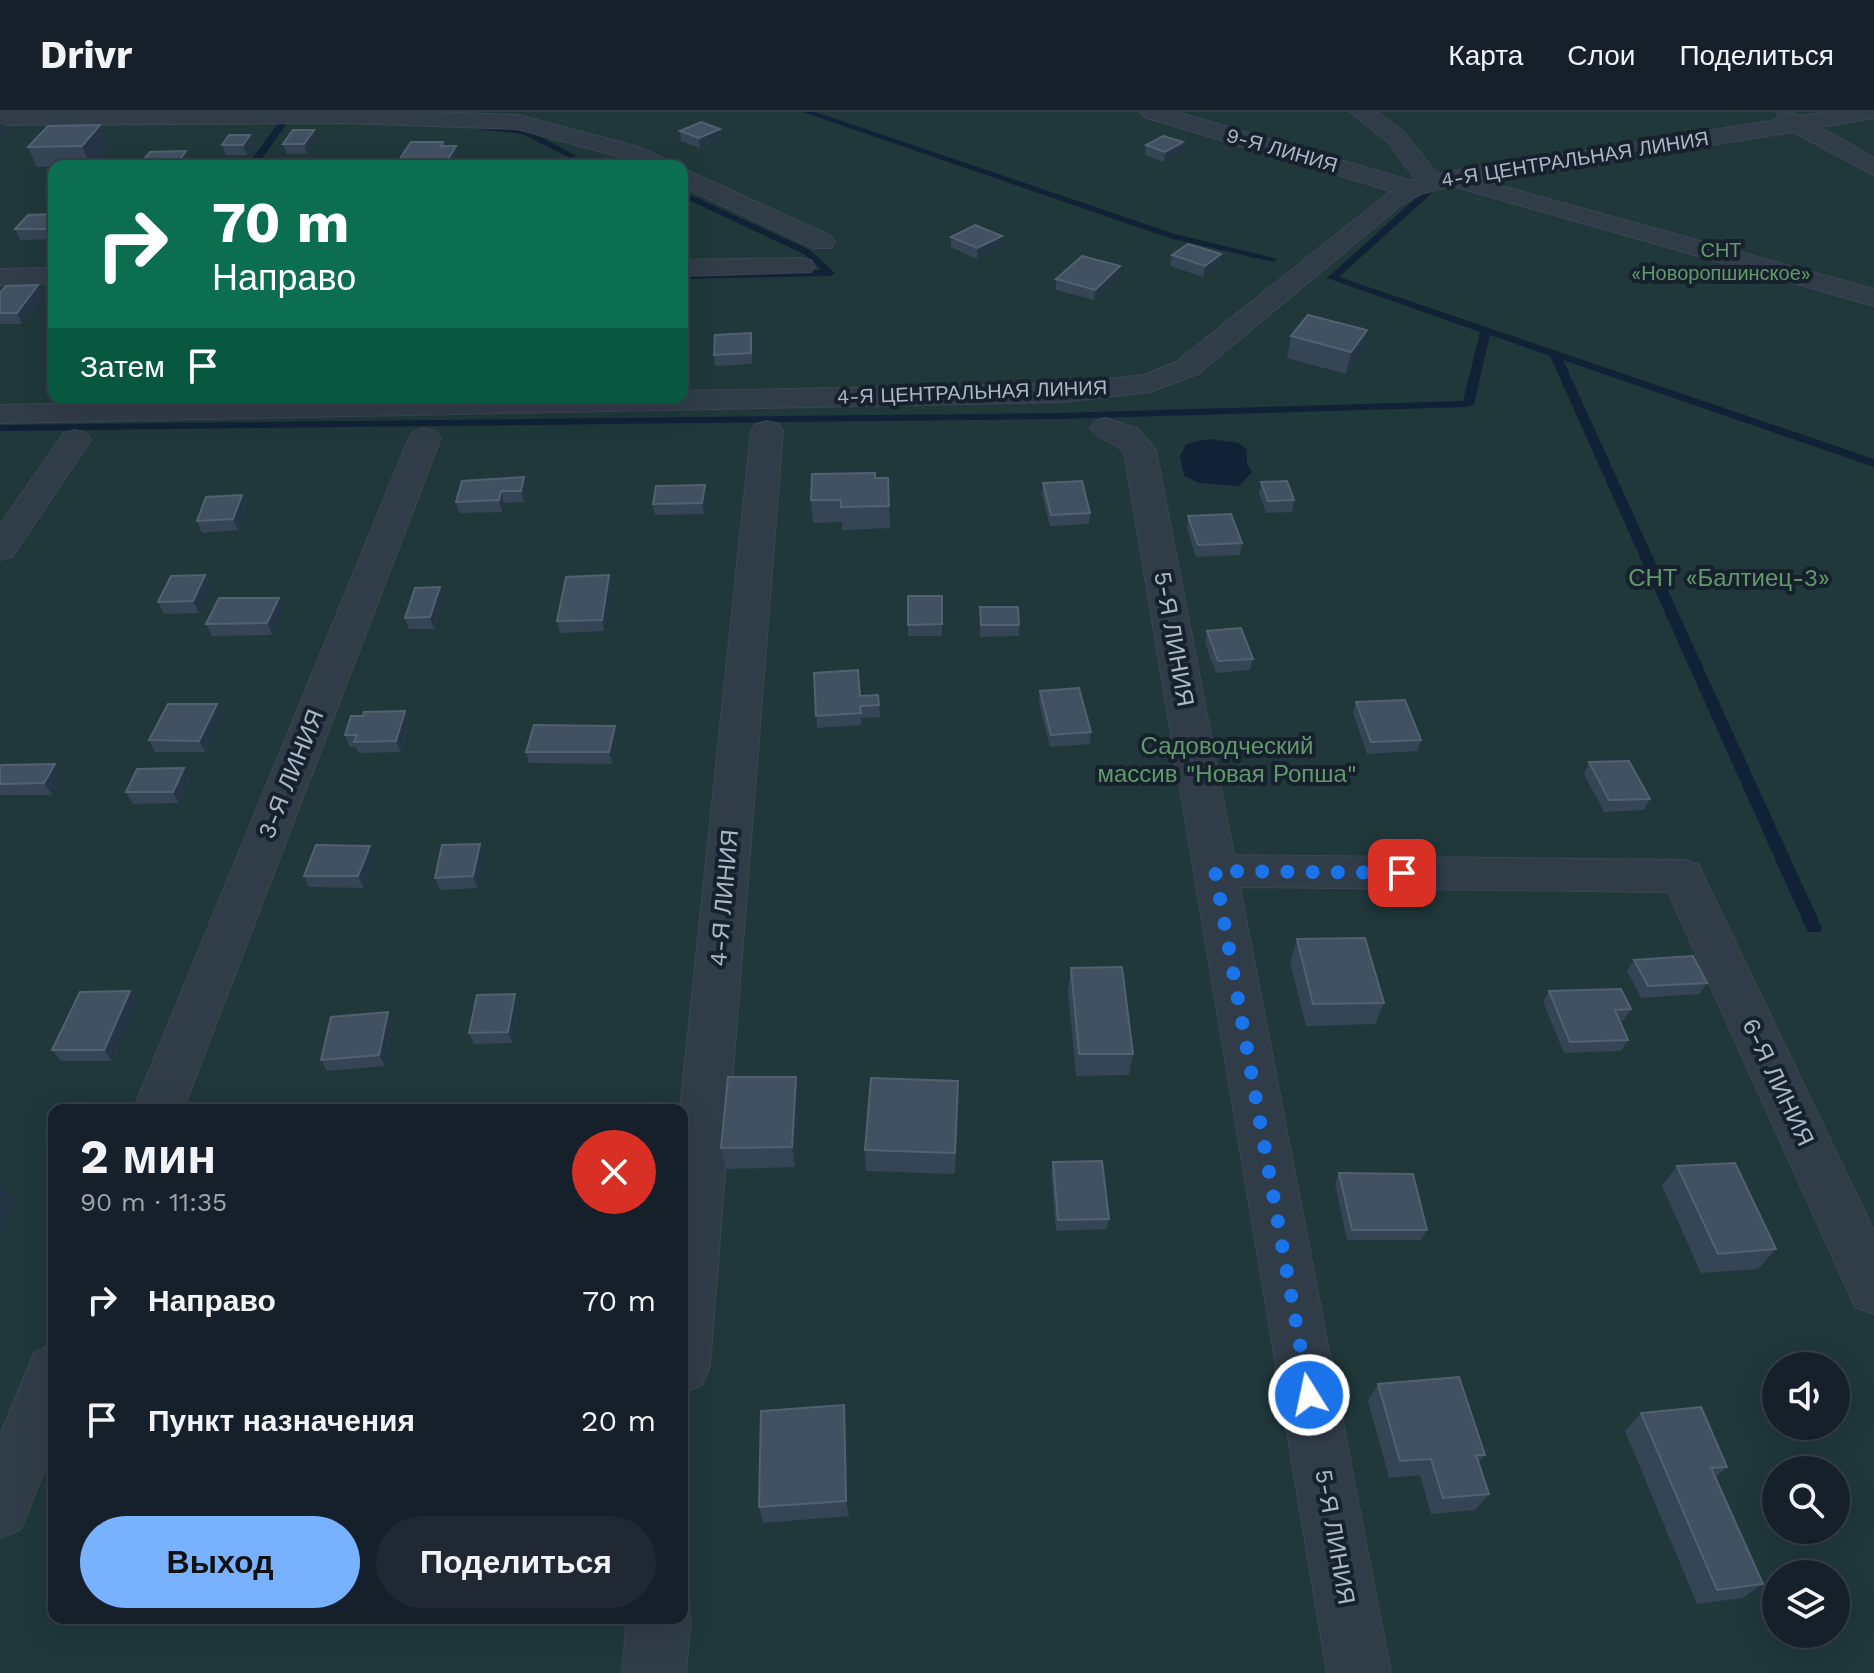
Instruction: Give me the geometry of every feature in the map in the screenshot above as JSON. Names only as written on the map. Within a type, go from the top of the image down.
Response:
[{"type":"street","name":"9-Я ЛИНИЯ","points":[[1152,112],[1874,298]]},
{"type":"street","points":[[1362,112],[1396,137],[1430,183]]},
{"type":"street","name":"4-Я ЦЕНТРАЛЬНАЯ ЛИНИЯ","points":[[688,400],[1063,393],[1150,383],[1187,368],[1391,201],[1430,183],[1785,117],[1872,112]]},
{"type":"street","points":[[0,118],[343,116],[518,122],[630,152],[647,160]]},
{"type":"street","points":[[1785,117],[1874,168]]},
{"type":"street","points":[[688,179],[822,242]]},
{"type":"street","points":[[688,268],[801,266]]},
{"type":"street","points":[[0,277],[48,276]]},
{"type":"street","name":"4-Я ЦЕНТРАЛЬНАЯ ЛИНИЯ","points":[[0,414],[506,404]]},
{"type":"street","name":"5-Я ЛИНИЯ","points":[[1106,428],[1127,436],[1140,450],[1359,1673]]},
{"type":"street","name":"4-Я ЛИНИЯ","points":[[688,1300],[767,431]]},
{"type":"street","name":"3-Я ЛИНИЯ","points":[[160,1104],[425,438]]},
{"type":"street","points":[[0,550],[75,440]]},
{"type":"street","name":"6-Я ЛИНИЯ","points":[[1215,871],[1683,876],[1874,1289]]},
{"type":"street","points":[[0,1508],[48,1387]]},
{"type":"street","points":[[654,1673],[658,1624]]},
{"type":"green space","name":"Садоводческий массив \"Новая Ропша\"","points":[[0,112],[1874,112],[1874,1673],[0,1673]]},
{"type":"water","points":[[1209,439],[1239,443],[1247,450],[1247,464],[1252,472],[1239,486],[1199,483],[1184,476],[1180,456],[1186,444]]},
{"type":"building","points":[[701,122],[720,129],[699,138],[680,131]]},
{"type":"building","points":[[100,125],[82,146],[28,147],[48,126]]},
{"type":"building","points":[[293,130],[314,130],[304,144],[283,144]]},
{"type":"building","points":[[229,135],[250,135],[243,145],[222,145]]},
{"type":"building","points":[[1163,136],[1183,142],[1165,152],[1146,145]]},
{"type":"building","points":[[411,142],[443,142],[441,146],[456,146],[448,159],[399,160]]},
{"type":"building","points":[[186,151],[179,160],[143,160],[150,152]]},
{"type":"building","points":[[48,214],[48,229],[15,229],[28,215]]},
{"type":"building","points":[[975,225],[1002,236],[977,248],[951,237]]},
{"type":"building","points":[[1188,244],[1221,254],[1205,266],[1172,255]]},
{"type":"building","points":[[1082,256],[1120,266],[1095,290],[1056,279]]},
{"type":"building","points":[[38,285],[17,313],[0,313],[0,293],[6,286]]},
{"type":"building","points":[[1308,315],[1367,330],[1351,352],[1291,336]]},
{"type":"building","points":[[751,333],[751,353],[714,355],[715,335]]},
{"type":"building","points":[[875,473],[875,478],[888,478],[889,506],[841,507],[841,500],[811,500],[812,474]]},
{"type":"building","points":[[524,477],[521,491],[501,491],[499,500],[456,502],[462,481]]},
{"type":"building","points":[[1082,481],[1090,513],[1051,515],[1043,483]]},
{"type":"building","points":[[1287,481],[1294,500],[1268,501],[1261,482]]},
{"type":"building","points":[[705,485],[702,503],[653,504],[656,486]]},
{"type":"building","points":[[242,495],[233,519],[197,521],[206,497]]},
{"type":"building","points":[[1231,514],[1242,543],[1198,545],[1188,516]]},
{"type":"building","points":[[205,575],[193,601],[158,602],[171,576]]},
{"type":"building","points":[[609,575],[602,620],[557,621],[566,577]]},
{"type":"building","points":[[440,587],[430,617],[405,618],[415,588]]},
{"type":"building","points":[[908,596],[942,596],[942,624],[908,625]]},
{"type":"building","points":[[219,598],[279,598],[267,623],[206,624]]},
{"type":"building","points":[[980,607],[1018,607],[1019,625],[981,625]]},
{"type":"building","points":[[1241,628],[1253,659],[1218,661],[1207,631]]},
{"type":"building","points":[[858,670],[860,696],[878,695],[879,705],[860,706],[861,713],[816,716],[814,673]]},
{"type":"building","points":[[1079,688],[1091,732],[1051,735],[1040,691]]},
{"type":"building","points":[[1405,700],[1421,740],[1371,742],[1356,702]]},
{"type":"building","points":[[168,704],[217,704],[199,741],[149,740]]},
{"type":"building","points":[[405,711],[396,741],[354,742],[357,735],[345,735],[351,716],[363,716],[364,712]]},
{"type":"building","points":[[534,725],[615,726],[609,752],[526,752]]},
{"type":"building","points":[[1629,761],[1650,799],[1609,800],[1589,762]]},
{"type":"building","points":[[55,764],[44,783],[0,784],[0,765]]},
{"type":"building","points":[[184,768],[173,792],[126,792],[137,769]]},
{"type":"building","points":[[480,844],[473,876],[435,878],[442,845]]},
{"type":"building","points":[[316,845],[370,846],[358,876],[304,876]]},
{"type":"building","points":[[1365,938],[1384,1003],[1313,1004],[1297,939]]},
{"type":"building","points":[[1693,956],[1707,983],[1648,986],[1634,960]]},
{"type":"building","points":[[1122,967],[1133,1054],[1079,1054],[1071,968]]},
{"type":"building","points":[[1621,989],[1631,1009],[1615,1010],[1628,1040],[1570,1042],[1549,991]]},
{"type":"building","points":[[130,991],[104,1050],[52,1050],[80,992]]},
{"type":"building","points":[[515,994],[508,1032],[469,1033],[477,995]]},
{"type":"building","points":[[388,1012],[379,1055],[321,1060],[331,1017]]},
{"type":"building","points":[[728,1077],[796,1077],[792,1147],[721,1148]]},
{"type":"building","points":[[871,1078],[958,1081],[955,1153],[865,1150]]},
{"type":"building","points":[[1102,1161],[1109,1219],[1058,1220],[1053,1162]]},
{"type":"building","points":[[1735,1163],[1776,1249],[1718,1254],[1677,1166]]},
{"type":"building","points":[[1339,1173],[1413,1174],[1427,1230],[1352,1230]]},
{"type":"building","points":[[1459,1377],[1485,1455],[1476,1455],[1489,1494],[1443,1498],[1431,1459],[1400,1461],[1378,1384]]},
{"type":"building","points":[[844,1405],[846,1501],[759,1507],[761,1411]]},
{"type":"building","points":[[1701,1407],[1727,1467],[1711,1468],[1762,1584],[1717,1590],[1641,1413]]},
{"type":"waterway","points":[[807,112],[1172,236],[1273,259]]},
{"type":"waterway","points":[[256,160],[285,120],[303,121]]},
{"type":"waterway","points":[[482,127],[524,132],[573,156]]},
{"type":"waterway","points":[[1437,188],[1430,190],[1332,278],[1486,331]]},
{"type":"waterway","points":[[688,197],[807,252],[830,273],[688,276]]},
{"type":"waterway","points":[[0,428],[1060,416],[1468,404],[1486,331]]},
{"type":"waterway","points":[[1486,331],[1554,354]]},
{"type":"waterway","points":[[1554,354],[1874,463]]},
{"type":"waterway","points":[[1554,354],[1814,928]]},
{"type":"route","points":[[1309,1395],[1215,871],[1402,873]]},
{"type":"park label","name":"СНТ «Новоропшинское»","points":[[1721,262]]},
{"type":"park label","name":"СНТ «Балтиец-3»","points":[[1729,578]]}]
